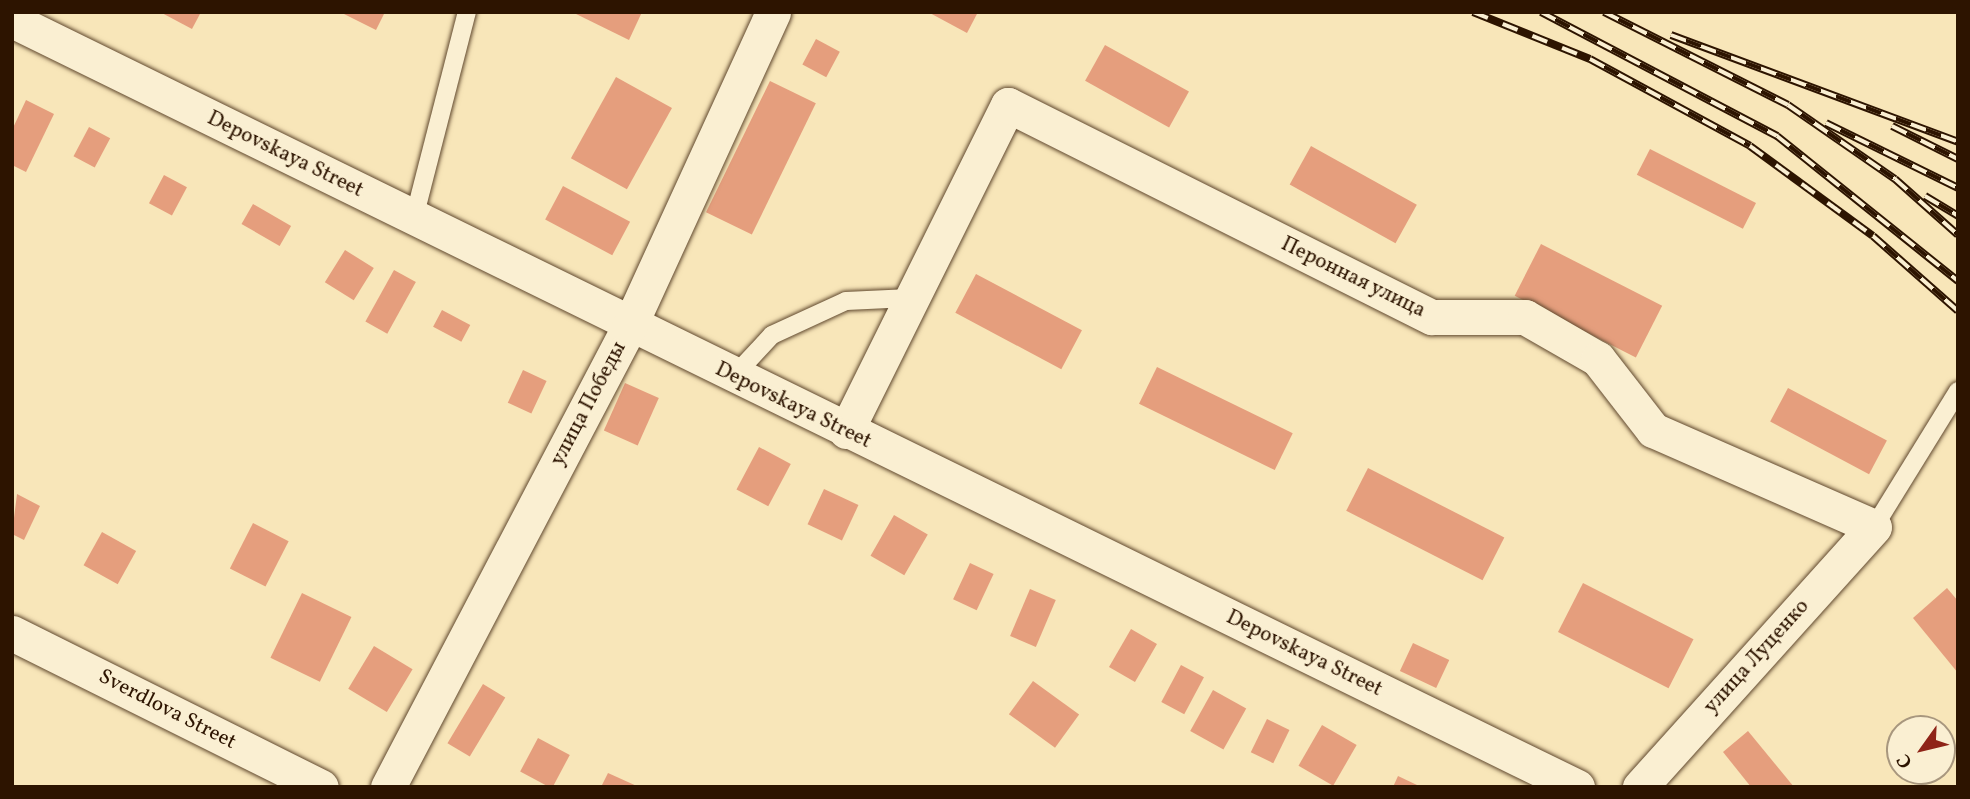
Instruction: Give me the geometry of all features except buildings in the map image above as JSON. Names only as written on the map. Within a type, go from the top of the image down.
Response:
[{"type":"street","name":"улица Победы","points":[[388,787],[629,327],[773,12]]},
{"type":"street","name":"Depovskaya Street","points":[[12,20],[629,327],[1577,787]]},
{"type":"street","name":"Перонная улица","points":[[910,298],[1008,105],[1432,317],[1525,317],[1598,359],[1653,430],[1874,527]]},
{"type":"street","points":[[846,431],[910,298]]},
{"type":"street","name":"улица Луценко","points":[[1640,787],[1874,527]]},
{"type":"street","name":"Sverdlova Street","points":[[12,633],[321,787]]},
{"type":"lane","points":[[414,218],[467,12]]},
{"type":"lane","points":[[733,377],[772,335],[846,301],[910,298]]},
{"type":"lane","points":[[1874,527],[1958,391]]},
{"type":"railway","points":[[1473,12],[1590,59],[1750,146],[1873,236],[1958,311]]},
{"type":"railway","points":[[1541,12],[1777,136],[1958,281]]},
{"type":"railway","points":[[1604,12],[1788,105],[1895,179],[1958,235]]},
{"type":"railway","points":[[1671,35],[1958,142]]},
{"type":"railway","points":[[1826,123],[1958,188]]},
{"type":"railway","points":[[1892,126],[1958,159]]},
{"type":"railway","points":[[1925,196],[1958,216]]}]
